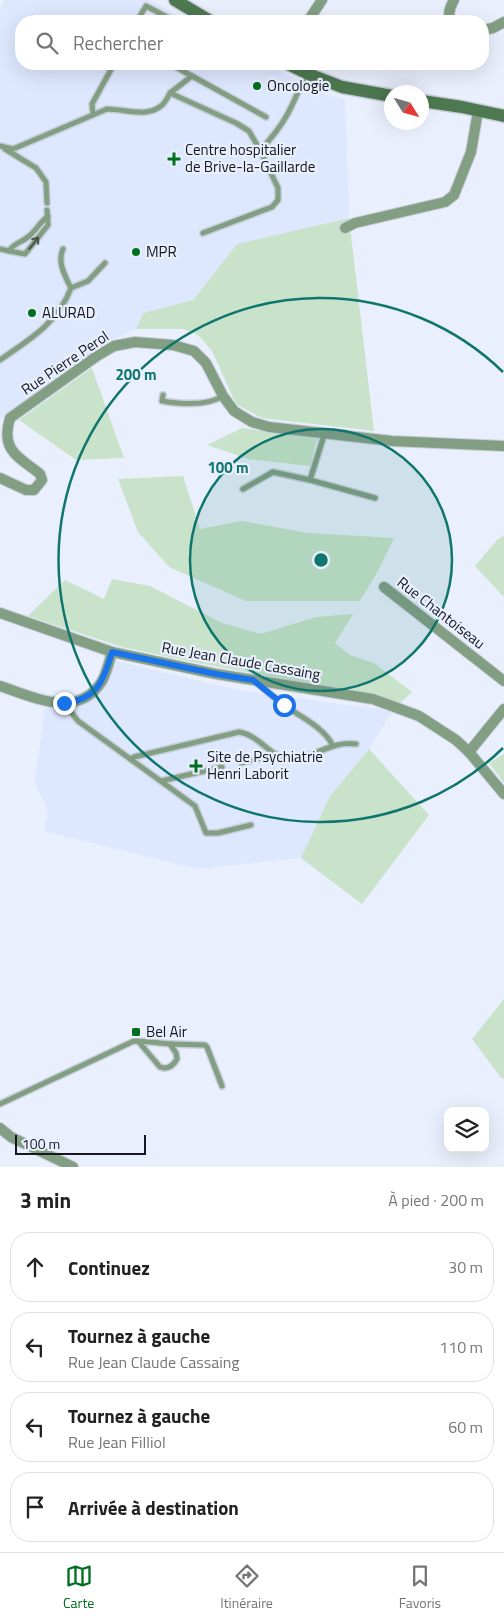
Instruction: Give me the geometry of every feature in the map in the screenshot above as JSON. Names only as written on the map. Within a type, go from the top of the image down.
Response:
[{"type":"main road","points":[[175,0],[200,15]]},
{"type":"main road","points":[[300,70],[342,87],[384,95]]},
{"type":"main road","points":[[429,102],[504,116]]},
{"type":"street","points":[[312,15],[322,0]]},
{"type":"street","points":[[449,15],[454,0]]},
{"type":"street","points":[[489,29],[504,22]]},
{"type":"street","points":[[345,228],[355,223],[445,202],[454,195],[471,152],[478,111]]},
{"type":"street","name":"Rue Pierre Perol","points":[[0,478],[26,490],[34,490],[42,480],[40,474],[5,450],[2,436],[4,426],[10,418],[97,356],[114,346],[135,342],[173,344],[194,352],[206,363],[223,396],[234,411],[252,422],[269,427],[392,441],[504,446]]},
{"type":"street","name":"Rue Chantoiseau","points":[[384,587],[504,681]]},
{"type":"street","name":"Rue Jean Claude Cassaing","points":[[0,613],[112,652],[216,674],[373,699],[420,716],[456,740],[469,752],[504,794]]},
{"type":"street","points":[[0,686],[59,704],[74,702],[88,697],[96,690],[106,671],[112,652]]},
{"type":"street","points":[[469,752],[504,709]]},
{"type":"street","points":[[0,1128],[11,1137],[73,1167]]},
{"type":"lane","points":[[141,15],[146,6],[163,15]]},
{"type":"lane","points":[[93,114],[92,104],[111,70]]},
{"type":"lane","points":[[181,70],[266,117]]},
{"type":"lane","points":[[260,150],[276,134],[294,105],[306,73]]},
{"type":"lane","points":[[0,146],[13,149],[107,109],[149,112],[162,106],[170,93],[192,76]]},
{"type":"lane","points":[[170,93],[236,123],[249,131],[278,188],[278,200],[272,207],[203,233]]},
{"type":"lane","points":[[0,146],[36,168],[46,182],[47,203]]},
{"type":"lane","points":[[0,249],[15,253],[25,254],[48,225],[47,213],[28,237],[14,244],[9,251]]},
{"type":"lane","points":[[0,360],[43,330],[67,300],[71,288],[61,263],[60,256],[63,249]]},
{"type":"lane","points":[[71,288],[88,281],[105,263]]},
{"type":"lane","points":[[163,395],[162,400],[181,404],[201,402],[223,396]]},
{"type":"lane","points":[[310,480],[325,432]]},
{"type":"lane","points":[[243,489],[273,472],[375,498]]},
{"type":"lane","points":[[253,680],[328,736],[333,746]]},
{"type":"lane","points":[[64,703],[78,721],[196,806],[206,833],[218,833],[250,825]]},
{"type":"lane","points":[[130,759],[134,756],[239,732],[256,738],[285,759],[310,755],[344,743],[356,744]]},
{"type":"lane","points":[[241,762],[276,754]]},
{"type":"lane","points":[[161,781],[222,767]]},
{"type":"lane","points":[[0,1104],[134,1041],[207,1047],[222,1086]]},
{"type":"lane","points":[[138,1041],[156,1064],[163,1068],[172,1066],[177,1059],[176,1053],[170,1044]]},
{"type":"shaded area","name":"Centre hospitalier de Brive-la-Gaillarde","points":[[5,0],[149,0],[177,15],[15,15],[15,70],[278,70],[329,96],[345,100],[349,218],[237,244],[193,300],[143,313],[136,329],[109,341],[30,396],[0,420],[0,10]]},
{"type":"shaded area","name":"Site de Psychiatrie Henri Laborit","points":[[116,661],[243,691],[392,711],[369,749],[330,796],[301,858],[197,869],[44,831],[48,810],[35,783],[45,707],[63,711],[86,704],[103,690]]},
{"type":"green space","points":[[349,218],[374,431],[262,418],[236,404],[212,351],[199,336],[184,329],[136,329],[143,313],[193,300],[237,244]]},
{"type":"green space","points":[[92,368],[124,458],[76,460],[19,420]]},
{"type":"green space","points":[[242,428],[317,439],[310,466],[248,459],[207,445]]},
{"type":"green space","points":[[183,476],[200,529],[242,521],[308,533],[394,538],[377,573],[360,601],[246,601],[169,567],[138,532],[118,479]]},
{"type":"green space","points":[[504,536],[504,597],[475,566],[498,539]]},
{"type":"green space","points":[[112,579],[150,586],[222,623],[261,634],[316,617],[353,614],[335,643],[350,655],[374,663],[412,692],[400,703],[378,696],[197,663],[122,647],[28,616],[65,580],[104,599]]},
{"type":"green space","points":[[369,749],[429,815],[362,904],[301,858],[330,796]]},
{"type":"green space","points":[[504,754],[504,783],[489,763]]},
{"type":"green space","points":[[504,999],[504,1078],[502,1079],[472,1039]]},
{"type":"place","name":"Oncologie","points":[[257,86]]},
{"type":"place","name":"Centre hospitalier de Brive-la-Gaillarde","points":[[174,159]]},
{"type":"place","name":"MPR","points":[[136,252]]},
{"type":"place","name":"ALURAD","points":[[32,313]]},
{"type":"place","name":"Site de Psychiatrie Henri Laborit","points":[[196,766]]},
{"type":"place","name":"Bel Air","points":[[136,1032]]},
{"type":"route","points":[[64,703],[88,697],[96,690],[106,671],[112,652],[253,680],[284,705]]}]
